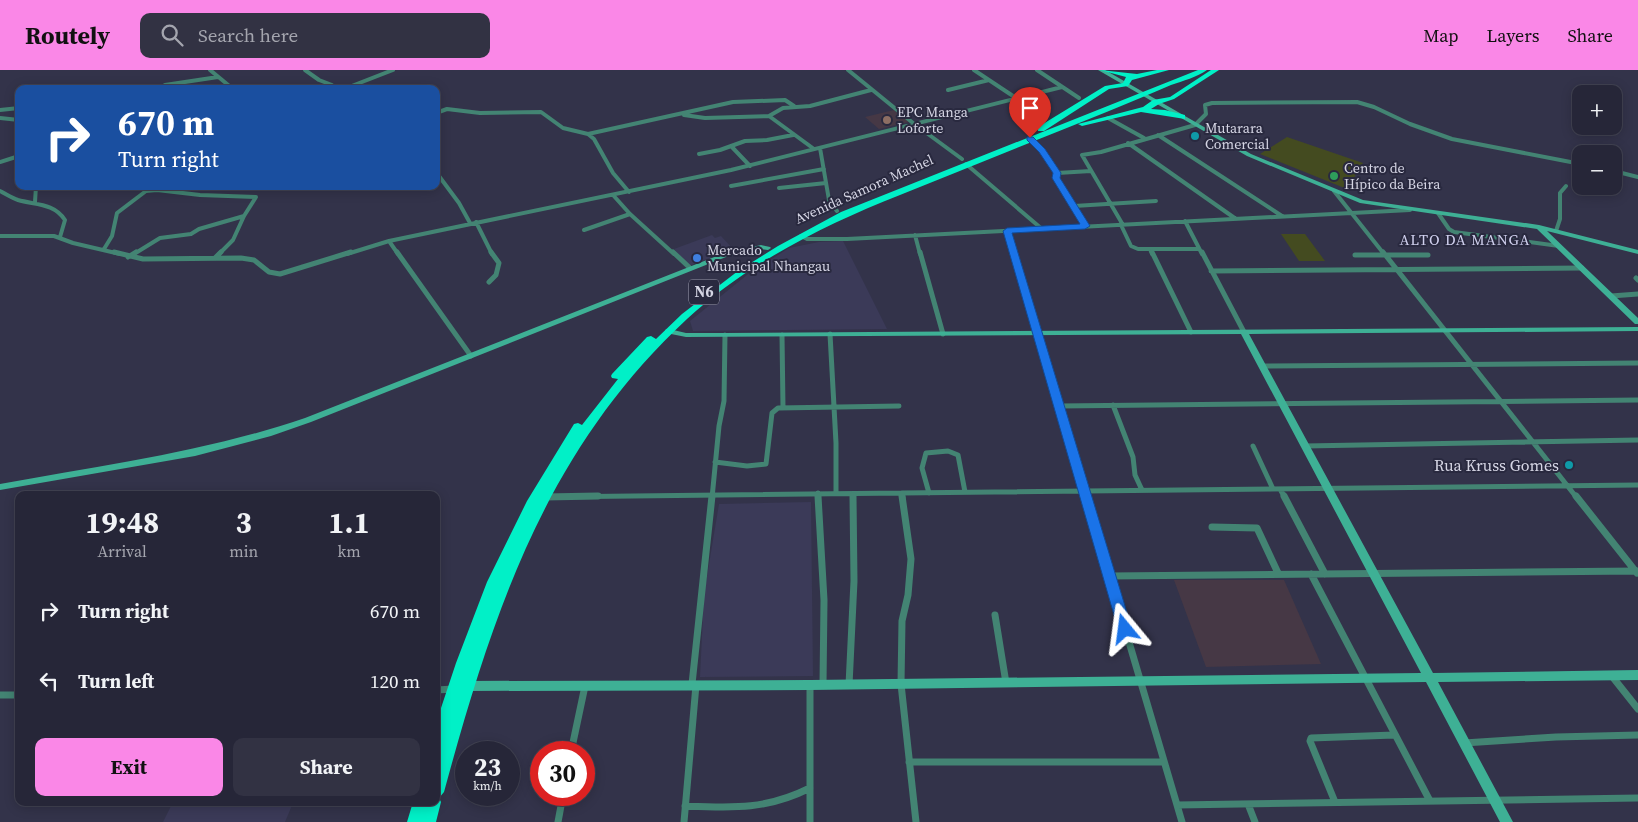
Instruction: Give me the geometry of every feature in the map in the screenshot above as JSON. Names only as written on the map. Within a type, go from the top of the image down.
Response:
[{"type":"highway","points":[[1101,70],[1120,75],[1138,76]]},
{"type":"highway","points":[[1101,70],[1108,81],[1107,87]]},
{"type":"highway","points":[[1040,132],[1107,87],[1127,85],[1127,80],[1166,70]]},
{"type":"highway","name":"Avenida Samora Machel","points":[[440,738],[460,687],[482,607],[524,513],[539,486],[579,425],[611,383],[662,327],[695,299],[768,248],[837,211],[1040,132],[1192,70]]},
{"type":"highway","name":"Avenida Samora Machel","points":[[543,498],[593,418],[625,378],[668,331],[709,296],[745,270],[801,236],[844,214],[964,162],[1204,70]]},
{"type":"highway","points":[[1141,110],[1154,101],[1172,98],[1216,70]]},
{"type":"highway","points":[[1172,98],[1171,104],[1182,117]]},
{"type":"highway","points":[[1040,132],[1141,110],[1165,112],[1182,117]]},
{"type":"highway","name":"N6","points":[[440,774],[460,687],[543,498]]},
{"type":"highway","points":[[415,822],[420,806]]},
{"type":"highway","points":[[428,822],[432,806]]},
{"type":"street","points":[[210,70],[228,85]]},
{"type":"street","points":[[305,70],[330,85]]},
{"type":"street","points":[[354,85],[393,70]]},
{"type":"street","points":[[848,70],[964,162],[1042,228]]},
{"type":"street","points":[[974,70],[1016,98]]},
{"type":"street","points":[[1037,70],[1079,98]]},
{"type":"street","points":[[1101,70],[1249,155],[1334,191],[1371,204],[1539,227],[1638,252]]},
{"type":"street","points":[[165,84],[218,78]]},
{"type":"street","points":[[948,90],[989,80]]},
{"type":"street","points":[[0,236],[60,237],[73,243],[104,249],[128,257],[151,259],[232,257],[249,259],[258,263],[269,272],[280,274],[389,241],[750,166],[913,123],[1062,87]]},
{"type":"street","points":[[769,116],[775,111],[794,106],[808,106],[871,90]]},
{"type":"street","points":[[440,112],[447,109],[480,113],[538,111],[562,128],[588,134],[749,100],[768,102],[785,100],[794,106]]},
{"type":"street","points":[[1199,248],[1138,249],[1131,246],[1122,225],[1082,155],[1102,152],[1144,138],[1195,125],[1206,114],[1205,105],[1212,103],[1357,102],[1374,107],[1410,124],[1452,139],[1572,162]]},
{"type":"street","points":[[0,110],[15,108]]},
{"type":"street","points":[[677,114],[705,118],[769,116],[774,118],[802,144],[817,149]]},
{"type":"street","points":[[0,118],[15,120]]},
{"type":"street","points":[[1108,118],[1144,138]]},
{"type":"street","points":[[588,134],[594,139],[613,173],[629,192]]},
{"type":"street","points":[[699,154],[745,141],[767,140],[793,135]]},
{"type":"street","points":[[1158,135],[1282,216]]},
{"type":"street","points":[[1030,138],[1042,151],[1057,173],[1056,178],[1085,226]]},
{"type":"street","points":[[1128,143],[1236,219]]},
{"type":"street","points":[[732,146],[750,166]]},
{"type":"street","points":[[817,149],[824,169],[829,200],[837,211]]},
{"type":"street","points":[[0,162],[15,157]]},
{"type":"street","points":[[732,186],[824,169]]},
{"type":"street","points":[[1057,173],[1091,171]]},
{"type":"street","points":[[1622,173],[1638,177]]},
{"type":"street","points":[[440,177],[459,203],[470,224]]},
{"type":"street","points":[[779,188],[826,183]]},
{"type":"street","points":[[1556,231],[1560,219],[1560,193],[1566,186]]},
{"type":"street","points":[[35,202],[36,190]]},
{"type":"street","points":[[104,249],[112,236],[118,213],[146,191],[158,190],[200,196],[256,197],[244,216],[233,240],[215,258]]},
{"type":"street","points":[[0,191],[10,194],[15,199],[50,206],[65,218],[65,224],[60,237]]},
{"type":"street","points":[[1334,191],[1637,572]]},
{"type":"street","points":[[614,195],[630,214],[690,268]]},
{"type":"street","points":[[1074,206],[1156,201]]},
{"type":"street","points":[[801,236],[807,239],[847,239],[1410,210]]},
{"type":"street","points":[[584,230],[630,214]]},
{"type":"street","points":[[1438,214],[1449,229],[1454,232],[1559,246]]},
{"type":"street","points":[[128,257],[160,238],[191,234],[199,229],[244,216]]},
{"type":"street","points":[[1185,221],[1507,822]]},
{"type":"street","points":[[476,222],[488,248],[499,263],[496,275],[490,282]]},
{"type":"street","points":[[1539,227],[1638,322]]},
{"type":"street","points":[[1007,231],[1182,822]]},
{"type":"street","points":[[915,236],[943,334]]},
{"type":"street","points":[[389,241],[471,356]]},
{"type":"street","points":[[0,487],[208,449],[263,435],[471,356],[690,268],[738,251],[761,247],[768,248]]},
{"type":"street","points":[[1150,249],[1191,332]]},
{"type":"street","points":[[1355,256],[1428,255]]},
{"type":"street","points":[[1212,271],[1582,268]]},
{"type":"street","points":[[1611,296],[1638,294]]},
{"type":"street","points":[[668,331],[686,335],[782,335],[1638,329]]},
{"type":"street","points":[[830,334],[836,493]]},
{"type":"street","points":[[684,822],[694,685],[715,462],[724,401],[725,335]]},
{"type":"street","points":[[782,335],[783,408]]},
{"type":"street","points":[[1262,366],[1638,363]]},
{"type":"street","points":[[1059,406],[1638,400]]},
{"type":"street","points":[[1114,405],[1132,456],[1135,475],[1142,490]]},
{"type":"street","points":[[715,462],[742,466],[766,464],[772,413],[775,409],[899,406]]},
{"type":"street","points":[[1305,446],[1638,440]]},
{"type":"street","points":[[1253,446],[1273,489]]},
{"type":"street","points":[[929,493],[922,468],[925,455],[928,452],[948,451],[958,455],[965,492]]},
{"type":"street","points":[[543,498],[712,494],[1638,485]]},
{"type":"street","points":[[1280,489],[1325,574]]},
{"type":"street","points":[[818,493],[824,600],[823,685]]},
{"type":"street","points":[[902,493],[911,559],[910,587],[902,621],[901,684],[916,822]]},
{"type":"street","points":[[848,685],[854,581],[853,494]]},
{"type":"street","points":[[1212,527],[1257,528],[1278,573]]},
{"type":"street","points":[[1109,576],[1278,573],[1637,572]]},
{"type":"street","points":[[1311,574],[1364,679],[1430,801]]},
{"type":"street","points":[[995,615],[1006,683]]},
{"type":"street","points":[[1611,675],[1638,708]]},
{"type":"street","points":[[440,690],[460,687],[848,685],[1638,675]]},
{"type":"street","points":[[810,685],[810,822]]},
{"type":"street","points":[[573,741],[585,686]]},
{"type":"street","points":[[0,695],[15,695]]},
{"type":"street","points":[[1336,802],[1310,742],[1311,738],[1394,735]]},
{"type":"street","points":[[1464,743],[1556,737],[1638,735]]},
{"type":"street","points":[[909,762],[1164,762]]},
{"type":"street","points":[[685,806],[740,808],[768,804],[781,801],[810,788]]},
{"type":"street","points":[[1177,805],[1638,798]]},
{"type":"street","points":[[1248,804],[1255,822]]},
{"type":"street","points":[[558,822],[561,806]]},
{"type":"shaded area","name":"EPC Manga Loforte","points":[[894,110],[909,122],[879,129],[865,117]]},
{"type":"shaded area","name":"Mercado Municipal Nhangau","points":[[712,235],[715,238],[721,236],[733,249],[689,266],[674,249]]},
{"type":"shaded area","points":[[843,241],[887,329],[693,331],[690,321],[747,275],[789,248],[819,242]]},
{"type":"shaded area","points":[[811,502],[813,676],[700,677],[704,594],[719,504]]},
{"type":"shaded area","points":[[1174,580],[1284,580],[1321,664],[1206,667]]},
{"type":"shaded area","points":[[171,806],[292,806],[285,822],[163,822]]},
{"type":"green space","name":"Centro de Hípico da Beira","points":[[1287,137],[1363,163],[1347,189],[1260,154]]},
{"type":"green space","points":[[1281,234],[1305,234],[1325,261],[1299,261]]},
{"type":"place","name":"EPC Manga Loforte","points":[[887,120]]},
{"type":"place","name":"Mutarara Comercial","points":[[1195,136]]},
{"type":"place","name":"Centro de Hípico da Beira","points":[[1334,176]]},
{"type":"place","name":"Mercado Municipal Nhangau","points":[[697,258]]},
{"type":"place","name":"Rua Kruss Gomes","points":[[1569,465]]},
{"type":"district","name":"ALTO DA MANGA","points":[[1465,240]]},
{"type":"route","points":[[1030,138],[1042,151],[1057,173],[1055,175],[1056,178],[1085,226],[1007,231],[1125,629]]}]
